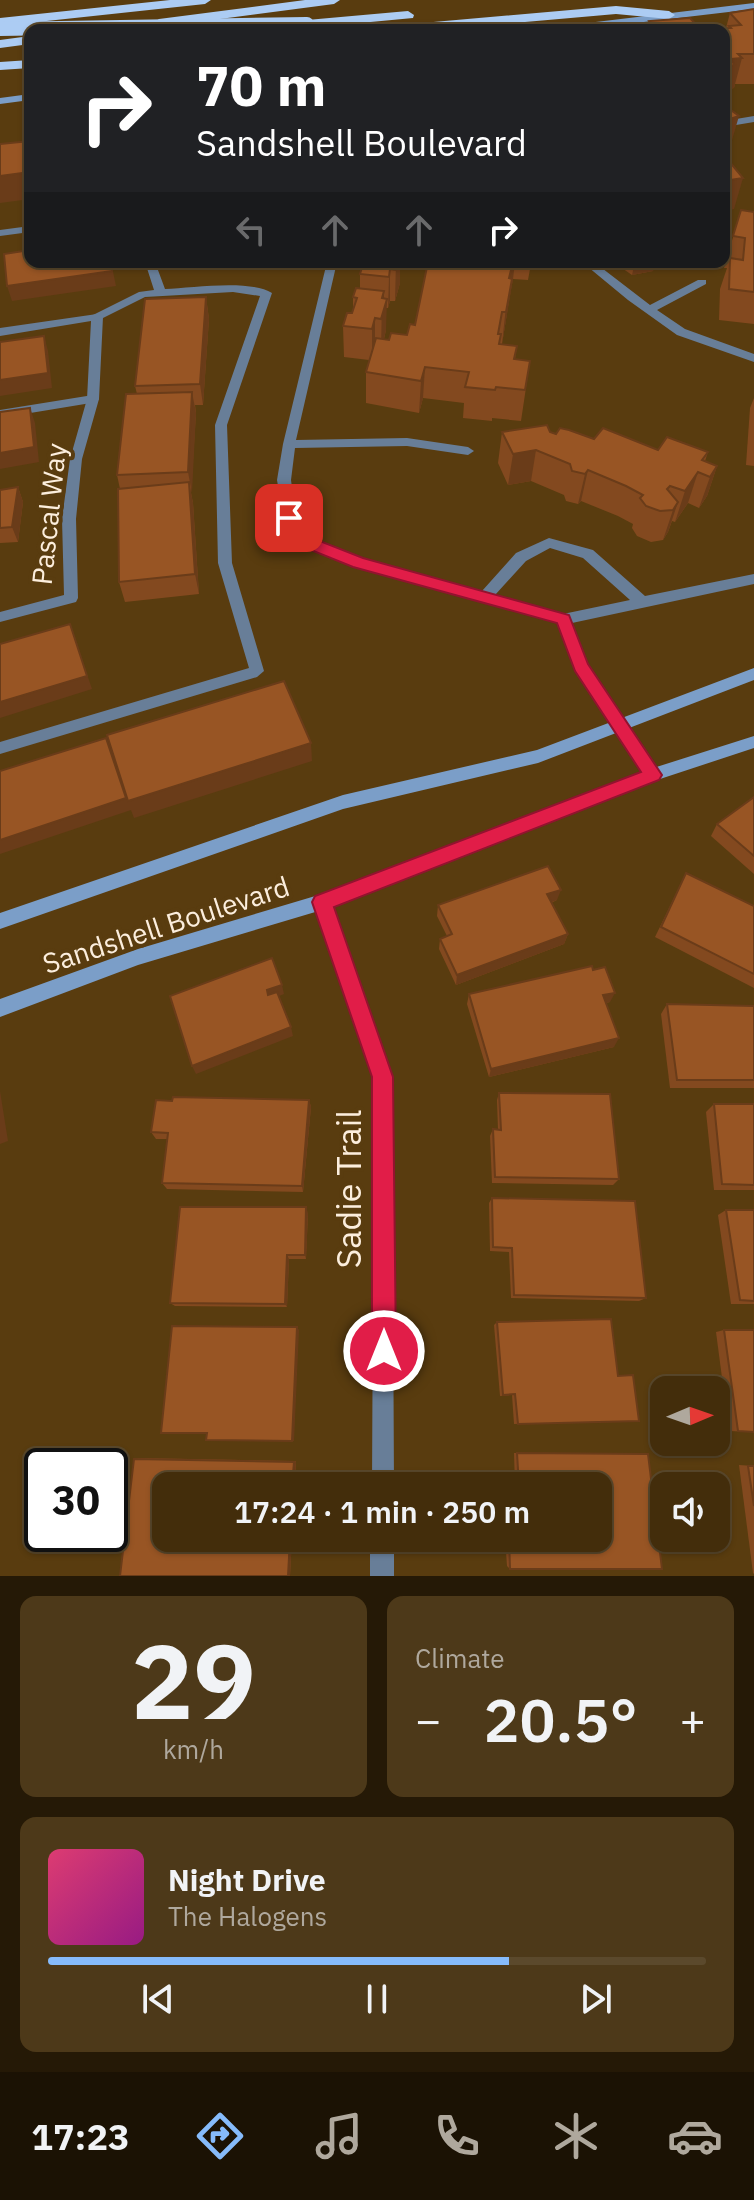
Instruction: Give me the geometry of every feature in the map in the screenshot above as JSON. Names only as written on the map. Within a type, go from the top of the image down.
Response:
[{"type":"highway","points":[[0,22],[205,0]]},
{"type":"highway","points":[[151,24],[334,0]]},
{"type":"highway","points":[[307,24],[579,0]]},
{"type":"highway","points":[[456,24],[616,10],[669,15]]},
{"type":"highway","points":[[0,29],[24,29]]},
{"type":"highway","points":[[0,44],[24,41]]},
{"type":"highway","points":[[0,66],[24,64]]},
{"type":"street","points":[[600,24],[754,6]]},
{"type":"street","points":[[0,101],[24,98]]},
{"type":"street","points":[[730,123],[754,119]]},
{"type":"street","points":[[0,233],[24,230]]},
{"type":"street","points":[[152,268],[161,293]]},
{"type":"street","points":[[331,268],[289,444],[284,480],[289,518],[312,544],[359,563],[563,619],[754,579]]},
{"type":"street","points":[[595,268],[681,332],[754,358]]},
{"type":"street","points":[[649,310],[702,282]]},
{"type":"street","points":[[0,332],[97,317],[143,294],[233,289],[266,293],[221,425],[225,563],[257,671],[0,748]]},
{"type":"street","name":"Pascal Way","points":[[0,617],[71,598],[69,519],[74,474],[93,399],[97,317]]},
{"type":"street","points":[[0,414],[93,399]]},
{"type":"street","points":[[289,444],[407,442],[468,451]]},
{"type":"street","points":[[485,597],[521,557],[549,543],[588,554],[642,602]]},
{"type":"street","points":[[563,619],[581,666],[653,775]]},
{"type":"street","name":"Sandshell Boulevard","points":[[0,921],[343,802],[538,756],[754,674]]},
{"type":"street","name":"Sandshell Boulevard","points":[[0,1008],[138,957],[322,902],[653,775],[754,742]]},
{"type":"street","name":"Sadie Trail","points":[[322,902],[383,1077],[383,1472]]},
{"type":"street","points":[[382,1552],[382,1576]]},
{"type":"building","points":[[754,9],[754,54],[738,54],[742,58],[730,59],[730,26],[741,25],[730,13]]},
{"type":"building","points":[[690,18],[696,24],[651,24],[649,21]]},
{"type":"building","points":[[730,109],[739,116],[730,119]]},
{"type":"building","points":[[24,142],[24,173],[0,176],[0,144]]},
{"type":"building","points":[[730,162],[743,178],[730,180]]},
{"type":"building","points":[[741,210],[754,212],[754,292],[729,289],[730,258],[743,260],[745,238],[733,236]]},
{"type":"building","points":[[24,251],[24,268],[112,268],[112,271],[7,286],[4,254]]},
{"type":"building","points":[[362,268],[396,268],[390,269],[389,277],[360,274]]},
{"type":"building","points":[[427,268],[512,268],[506,312],[502,312],[498,334],[501,334],[499,344],[517,346],[514,359],[530,361],[525,390],[465,387],[469,372],[425,367],[421,381],[366,372],[376,338],[389,340],[391,333],[407,335],[410,324],[415,325]]},
{"type":"building","points":[[356,288],[384,291],[382,298],[387,299],[381,319],[375,318],[372,329],[343,326],[347,313],[352,313],[357,298],[353,297]]},
{"type":"building","points":[[206,297],[200,384],[135,386],[145,299]]},
{"type":"building","points":[[44,336],[48,373],[0,380],[0,342]]},
{"type":"building","points":[[192,392],[188,472],[117,475],[126,394]]},
{"type":"building","points":[[30,408],[34,447],[0,453],[0,412]]},
{"type":"building","points":[[547,425],[550,432],[556,434],[560,428],[594,439],[603,428],[658,450],[667,437],[708,452],[702,460],[717,466],[710,477],[698,472],[685,491],[670,486],[667,489],[678,502],[673,510],[660,511],[646,506],[640,498],[643,495],[588,470],[585,474],[572,471],[570,464],[536,450],[513,454],[502,432]]},
{"type":"building","points":[[189,482],[195,574],[119,582],[118,489]]},
{"type":"building","points":[[18,487],[12,527],[0,528],[0,490]]},
{"type":"building","points":[[70,624],[87,676],[0,702],[0,644]]},
{"type":"building","points":[[284,681],[311,743],[128,801],[107,735]]},
{"type":"building","points":[[106,738],[126,798],[0,840],[0,771]]},
{"type":"building","points":[[754,797],[754,856],[717,824]]},
{"type":"building","points":[[548,866],[561,890],[547,894],[568,934],[457,975],[440,939],[452,934],[438,905]]},
{"type":"building","points":[[686,873],[754,906],[754,974],[661,927]]},
{"type":"building","points":[[272,958],[282,985],[267,990],[268,995],[277,992],[291,1027],[192,1066],[170,996]]},
{"type":"building","points":[[592,966],[593,970],[605,967],[615,993],[603,995],[619,1038],[491,1069],[469,994]]},
{"type":"building","points":[[667,1004],[754,1006],[754,1080],[677,1080]]},
{"type":"building","points":[[499,1093],[610,1094],[619,1179],[495,1177],[493,1129],[501,1130]]},
{"type":"building","points":[[173,1097],[309,1100],[302,1186],[162,1183],[168,1133],[151,1132],[156,1100],[172,1101]]},
{"type":"building","points":[[714,1104],[754,1104],[754,1185],[722,1184]]},
{"type":"building","points":[[492,1198],[635,1201],[646,1298],[514,1295],[512,1248],[493,1247]]},
{"type":"building","points":[[180,1207],[306,1207],[305,1255],[287,1255],[285,1304],[170,1303]]},
{"type":"building","points":[[726,1210],[754,1210],[754,1301],[740,1300]]},
{"type":"building","points":[[611,1319],[618,1376],[633,1375],[639,1421],[518,1424],[515,1394],[503,1395],[497,1322]]},
{"type":"building","points":[[172,1326],[297,1327],[292,1441],[206,1440],[207,1433],[161,1433]]},
{"type":"building","points":[[724,1330],[754,1330],[754,1432],[738,1431]]},
{"type":"building","points":[[517,1453],[648,1454],[650,1552],[660,1552],[662,1569],[510,1569],[509,1552],[612,1552],[612,1472],[518,1472]]},
{"type":"building","points":[[134,1459],[294,1462],[293,1472],[152,1472],[152,1552],[289,1552],[288,1576],[120,1576],[123,1552],[128,1552],[128,1509]]},
{"type":"building","points":[[748,1466],[754,1466],[754,1506]]},
{"type":"route","points":[[289,518],[312,544],[359,563],[563,619],[581,666],[653,775],[322,902],[383,1077],[384,1351]]}]
